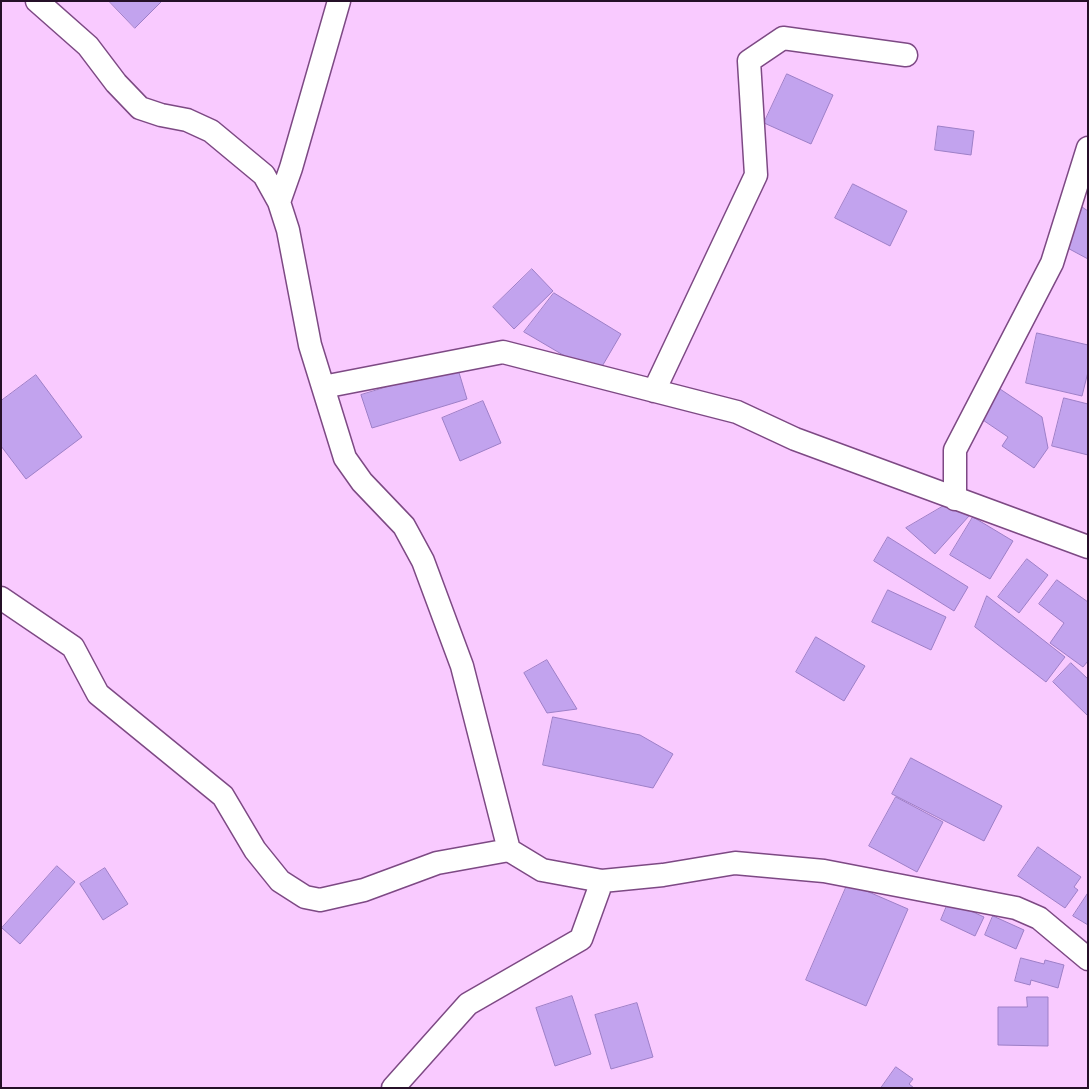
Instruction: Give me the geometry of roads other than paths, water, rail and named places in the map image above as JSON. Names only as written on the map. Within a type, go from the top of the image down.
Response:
[{"type":"street","points":[[37,1],[88,46],[116,83],[140,108],[162,116],[187,120],[211,131],[264,175],[279,202],[288,230],[310,345],[346,458],[362,482],[404,526],[423,561],[462,666],[509,850]]},
{"type":"street","points":[[279,202],[291,168],[339,1]]},
{"type":"street","points":[[654,391],[756,175],[749,61],[784,38],[906,55]]},
{"type":"street","points":[[955,499],[955,450],[1052,263],[1088,148]]},
{"type":"street","points":[[323,386],[503,352],[737,412],[795,439],[1088,547]]},
{"type":"street","points":[[1,598],[73,647],[98,694],[223,796],[255,850],[280,881],[305,898],[320,900],[364,890],[437,862],[509,850],[542,870],[602,880],[663,875],[735,863],[824,871],[1016,908],[1039,918],[1088,959]]},
{"type":"street","points":[[393,1088],[468,1004],[581,938],[602,880]]}]
